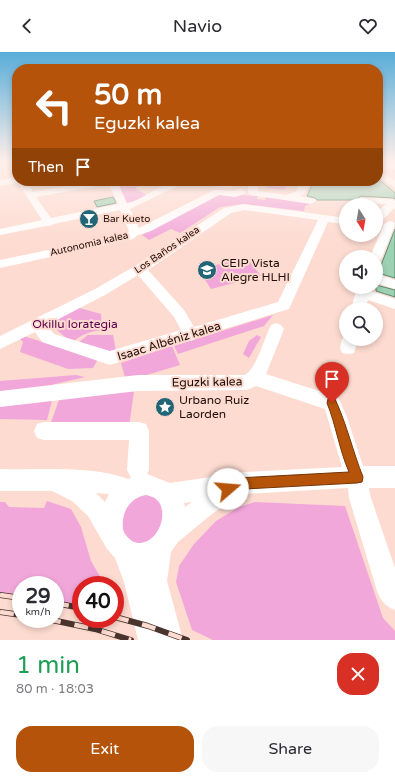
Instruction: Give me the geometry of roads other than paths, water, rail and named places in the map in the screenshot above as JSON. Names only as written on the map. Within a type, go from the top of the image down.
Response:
[{"type":"street","points":[[26,188],[49,223]]},
{"type":"street","points":[[30,195],[59,188]]},
{"type":"street","points":[[115,188],[135,230],[134,233]]},
{"type":"street","points":[[0,232],[49,223],[123,206],[131,206],[166,188]]},
{"type":"street","name":"Autonomia kalea","points":[[0,264],[129,236],[147,229],[217,192],[235,194],[236,188]]},
{"type":"street","points":[[252,188],[252,192],[256,194],[290,197],[311,201]]},
{"type":"street","points":[[290,197],[300,193],[302,188]]},
{"type":"street","points":[[378,250],[385,222],[386,209],[392,202]]},
{"type":"street","name":"Los Baños kalea","points":[[0,343],[100,292],[140,269],[221,214],[234,209],[244,207],[339,220]]},
{"type":"street","name":"Isaac Albéniz kalea","points":[[38,324],[48,338],[110,358],[191,335],[284,305],[324,218]]},
{"type":"street","points":[[140,269],[179,314],[191,335]]},
{"type":"street","points":[[383,281],[395,285]]},
{"type":"street","points":[[372,294],[395,304]]},
{"type":"street","points":[[254,378],[261,367],[276,329]]},
{"type":"street","name":"Eguzki kalea","points":[[0,399],[138,383],[247,382],[254,378],[332,403],[338,417],[350,461],[357,477]]},
{"type":"street","points":[[44,431],[140,431],[138,470]]},
{"type":"street","points":[[357,477],[360,498],[390,591],[395,597]]},
{"type":"street","points":[[168,494],[237,484],[357,477],[395,477]]},
{"type":"street","points":[[0,480],[88,481],[114,484],[128,490]]},
{"type":"street","points":[[53,481],[80,493],[96,508],[119,543],[136,556],[148,555],[204,506],[237,484]]},
{"type":"street","points":[[154,623],[154,581],[165,540],[174,522],[175,512],[168,494],[162,488],[146,484],[138,485],[128,490],[120,498],[114,509],[111,521],[154,623],[169,640]]},
{"type":"railway","points":[[0,595],[12,597]]},
{"type":"railway","points":[[64,605],[72,606]]},
{"type":"railway","points":[[0,612],[12,614]]},
{"type":"railway","points":[[124,619],[148,626],[187,640]]},
{"type":"railway","points":[[64,623],[95,629],[131,640]]},
{"type":"place","name":"Bar Kueto","points":[[89,219]]},
{"type":"place","name":"CEIP Vista Alegre HLHI","points":[[207,270]]},
{"type":"place","name":"Urbano Ruiz Laorden","points":[[165,407]]},
{"type":"park label","name":"Okillu lorategia","points":[[75,324]]}]
